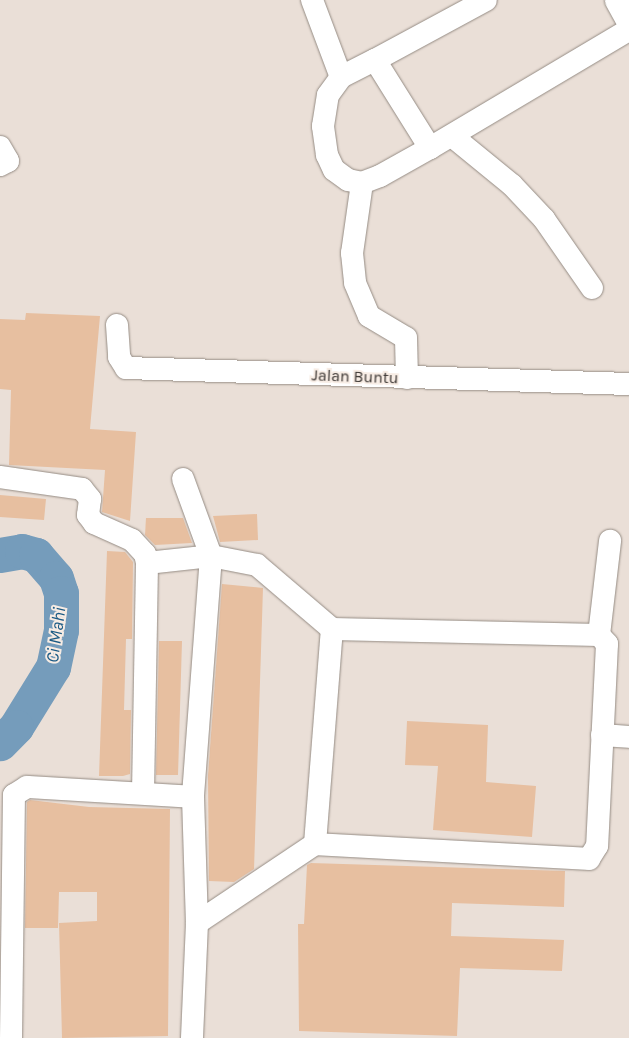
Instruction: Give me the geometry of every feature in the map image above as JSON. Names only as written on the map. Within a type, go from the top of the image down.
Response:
[{"type":"main road","points":[[619,0],[629,18]]},
{"type":"street","points":[[312,0],[341,77]]},
{"type":"street","points":[[486,0],[341,77],[324,110],[327,156],[334,170],[348,180],[362,182],[452,136],[629,30]]},
{"type":"street","points":[[375,60],[430,148]]},
{"type":"street","points":[[452,136],[512,185],[544,219],[592,288]]},
{"type":"street","points":[[362,182],[352,253],[355,283],[368,316],[406,338],[407,378]]},
{"type":"street","name":"Jalan Buntu","points":[[117,325],[119,357],[126,368],[629,384]]},
{"type":"street","points":[[0,476],[82,489],[90,499],[88,516],[94,523],[132,540],[145,554],[147,563],[143,793]]},
{"type":"street","points":[[183,479],[212,556],[193,797],[198,923],[192,1038]]},
{"type":"street","points":[[198,923],[315,844],[589,859],[597,846],[607,644],[599,634],[610,541]]},
{"type":"street","points":[[147,563],[212,556],[257,565],[332,629],[599,634]]},
{"type":"street","points":[[315,844],[332,629]]},
{"type":"street","points":[[602,735],[629,737]]},
{"type":"street","points":[[11,1038],[14,795],[27,788],[193,797]]},
{"type":"building","points":[[26,313],[100,316],[90,429],[136,432],[130,521],[102,512],[105,470],[9,465],[11,390],[0,389],[0,319],[25,320]]},
{"type":"building","points":[[0,495],[46,499],[44,520],[0,517]]},
{"type":"building","points":[[257,514],[258,540],[220,542],[213,516]]},
{"type":"building","points":[[146,518],[183,518],[192,543],[155,545],[145,535]]},
{"type":"building","points":[[107,551],[125,552],[133,562],[132,639],[126,639],[124,710],[131,710],[130,774],[123,776],[99,776]]},
{"type":"building","points":[[222,584],[263,588],[254,869],[234,882],[209,881],[208,776]]},
{"type":"building","points":[[159,641],[182,641],[178,775],[156,775]]},
{"type":"building","points":[[407,721],[488,725],[486,782],[536,786],[532,837],[433,830],[438,766],[405,765]]},
{"type":"building","points":[[30,800],[89,807],[170,809],[168,1036],[62,1038],[59,923],[97,921],[97,892],[59,892],[58,928],[25,928],[27,802]]},
{"type":"building","points":[[311,863],[565,871],[564,907],[452,903],[451,936],[564,940],[562,971],[460,968],[457,1036],[299,1031],[298,924],[304,924],[307,865]]},
{"type":"waterway","name":"Ci Mahi","points":[[0,555],[22,551],[36,555],[56,578],[61,593],[61,630],[53,667],[16,727],[0,743]]}]
